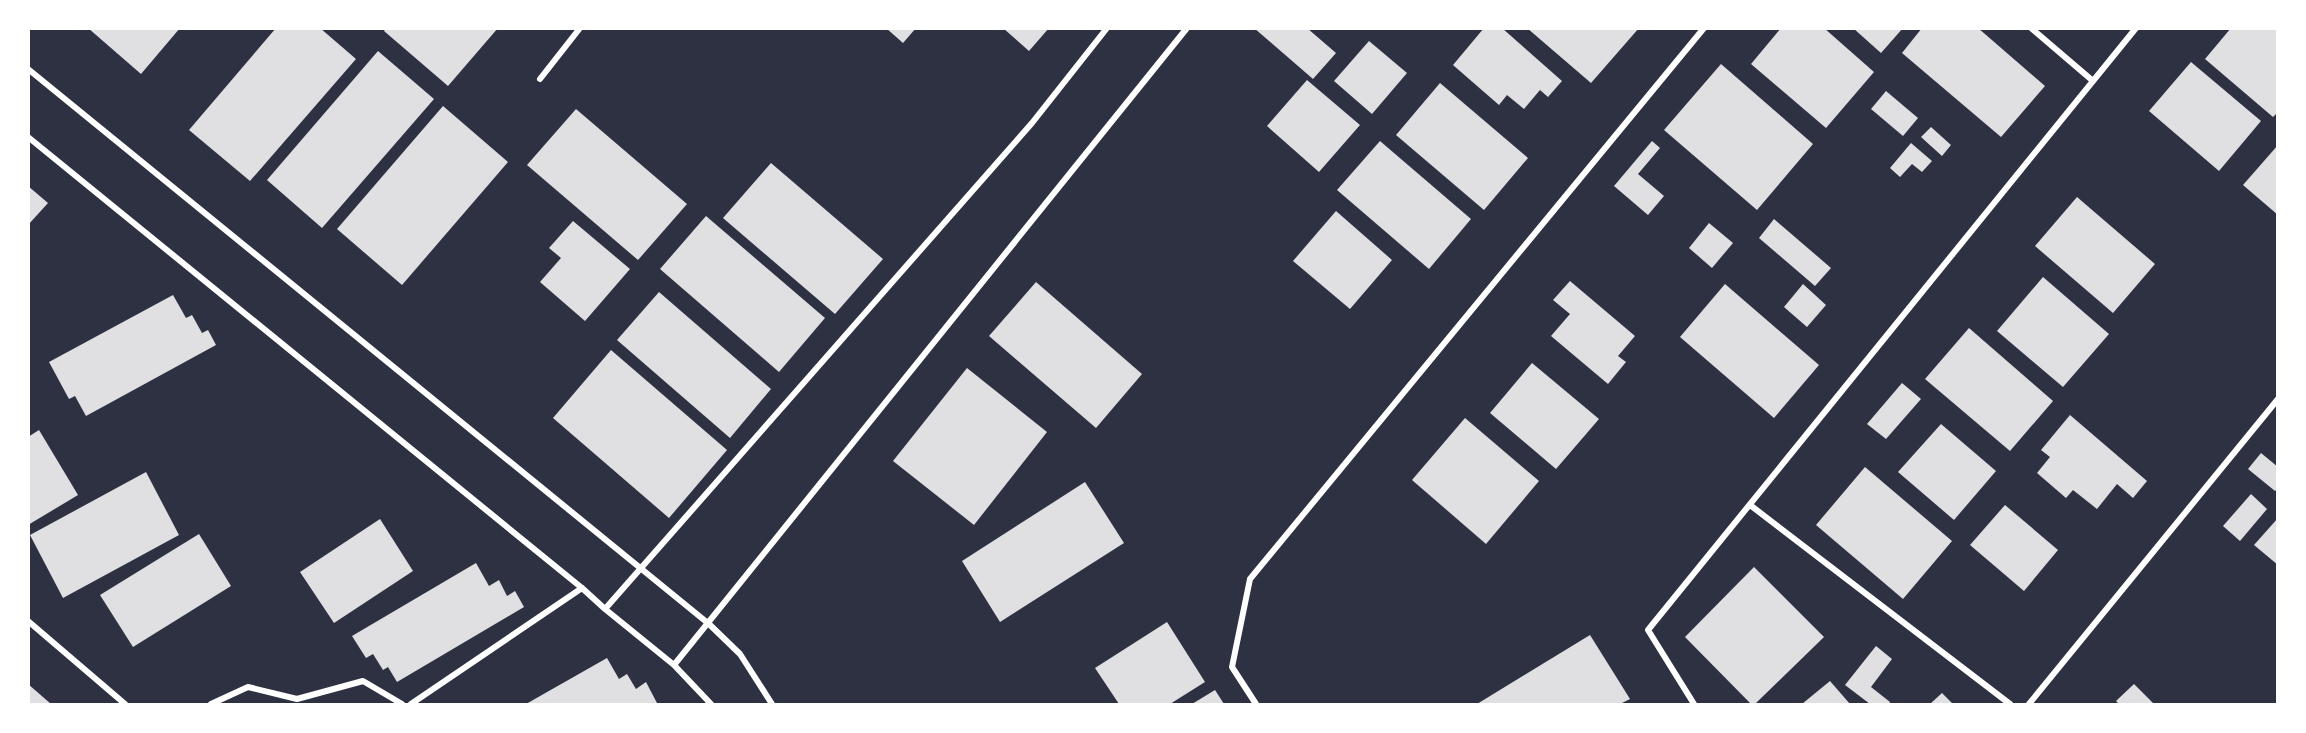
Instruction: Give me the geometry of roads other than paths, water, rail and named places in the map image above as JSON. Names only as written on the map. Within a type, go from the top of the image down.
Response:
[{"type":"street","points":[[540,79],[580,28]]},
{"type":"street","points":[[605,609],[1032,123],[1107,28]]},
{"type":"street","points":[[674,665],[1187,28]]},
{"type":"street","points":[[1256,705],[1232,667],[1250,579],[1704,28]]},
{"type":"street","points":[[2031,28],[2093,81]]},
{"type":"street","points":[[1694,705],[1648,630],[2136,28]]},
{"type":"street","points":[[28,69],[709,624],[740,654],[772,705]]},
{"type":"street","points":[[28,136],[582,588],[674,665],[711,705]]},
{"type":"street","points":[[2029,705],[2277,399]]},
{"type":"street","points":[[1750,505],[2010,705]]},
{"type":"street","points":[[411,705],[582,588]]},
{"type":"street","points":[[28,621],[125,705]]},
{"type":"street","points":[[212,705],[248,687],[297,699],[363,681],[402,705]]}]
